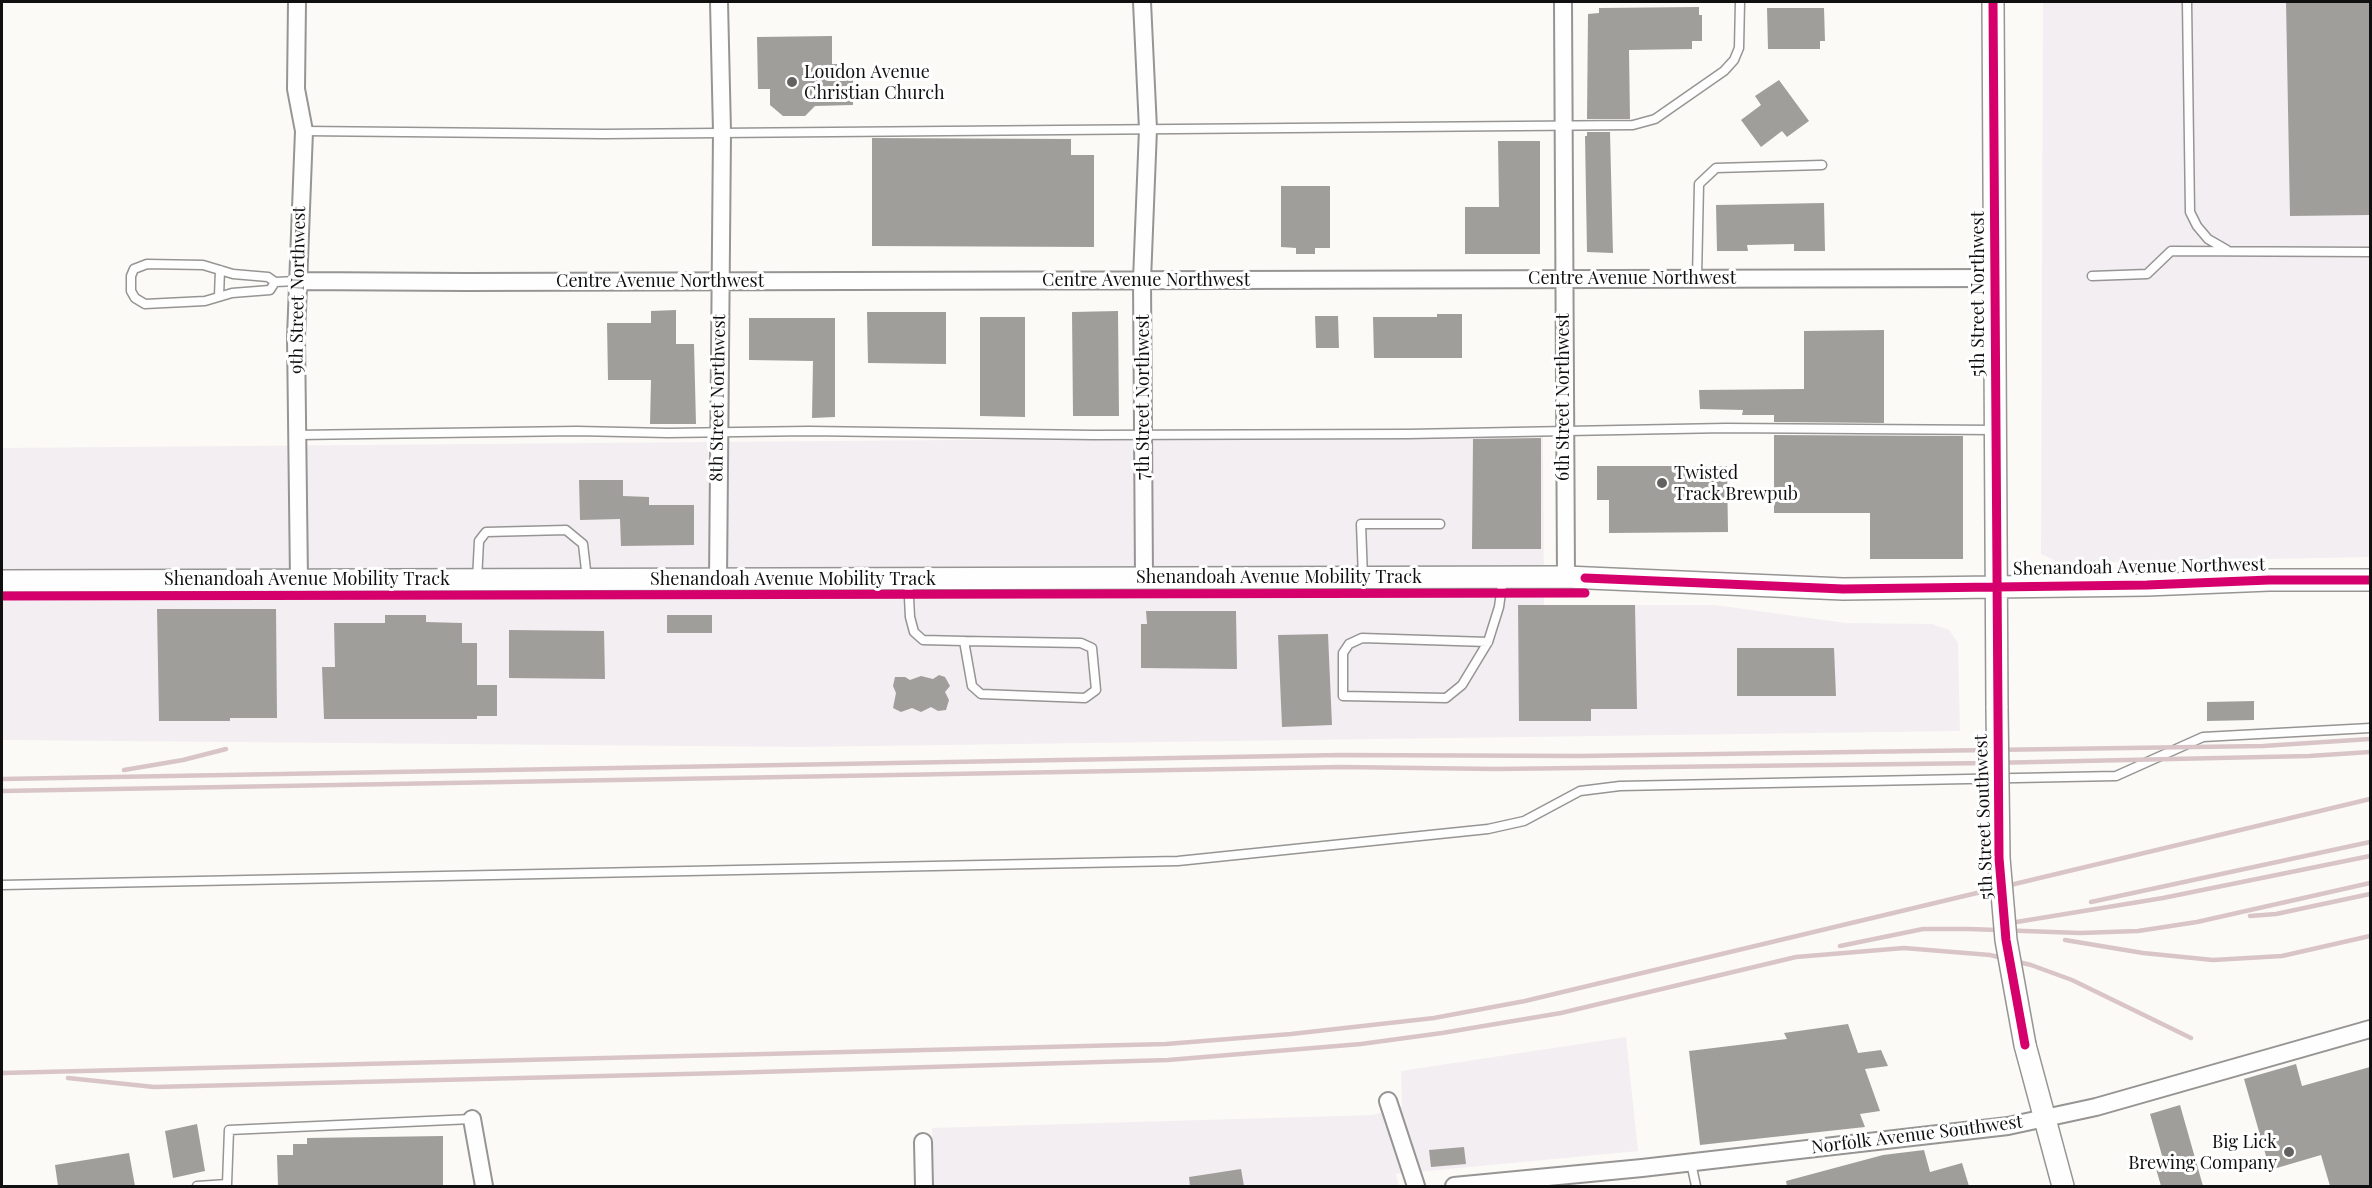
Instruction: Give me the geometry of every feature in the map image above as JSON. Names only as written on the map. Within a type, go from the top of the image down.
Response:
[{"type":"street","name":"9th Street Northwest","points":[[297,2],[296,88],[304,131],[297,281],[299,580]]},
{"type":"street","name":"8th Street Northwest","points":[[717,579],[722,132],[719,2]]},
{"type":"street","name":"7th Street Northwest","points":[[1143,2],[1148,129],[1142,280],[1144,578]]},
{"type":"street","name":"6th Street Northwest","points":[[1563,2],[1563,429],[1566,577]]},
{"type":"street","name":"5th Street Northwest","points":[[1993,2],[1996,586]]},
{"type":"street","name":"Centre Avenue Northwest","points":[[297,281],[1995,278]]},
{"type":"street","name":"Shenandoah Avenue Northwest","points":[[2,581],[1566,577],[1843,589],[2370,579]]},
{"type":"street","name":"5th Street Southwest","points":[[1996,586],[2000,870],[2006,940],[2025,1045],[2043,1119],[2063,1186]]},
{"type":"street","name":"Norfolk Avenue Southwest","points":[[1454,1186],[2008,1126],[2096,1107],[2370,1029]]},
{"type":"street","points":[[1388,1101],[1416,1186]]},
{"type":"street","points":[[472,1119],[484,1186]]},
{"type":"street","points":[[923,1142],[924,1186]]},
{"type":"lane","points":[[304,131],[604,134],[1111,131],[1644,123],[1655,118],[1724,71],[1734,60],[1739,48],[1740,2]]},
{"type":"lane","points":[[2187,2],[2190,212],[2196,226],[2208,238],[2230,251]]},
{"type":"lane","points":[[1696,278],[1699,184],[1716,168],[1822,165]]},
{"type":"lane","points":[[2092,276],[2147,274],[2171,251],[2370,252]]},
{"type":"lane","points":[[275,282],[270,290],[219,296],[205,301],[145,304],[135,298],[131,291],[131,276],[134,269],[147,264],[203,265],[233,274],[268,277],[275,282],[297,281]]},
{"type":"lane","points":[[219,296],[220,270]]},
{"type":"lane","points":[[297,435],[577,431],[1143,435],[1408,434],[1563,429],[1995,430]]},
{"type":"lane","points":[[1363,578],[1361,524],[1440,524]]},
{"type":"lane","points":[[477,580],[479,542],[486,532],[566,530],[583,544],[587,579]]},
{"type":"lane","points":[[1488,642],[1362,638],[1349,644],[1343,653],[1342,696],[1446,698],[1462,685],[1488,642],[1499,607],[1503,577]]},
{"type":"lane","points":[[908,578],[910,617],[914,632],[923,640],[1081,643],[1092,648],[1095,690],[1085,698],[981,694],[972,686],[964,641]]},
{"type":"lane","points":[[2,885],[1178,861],[1488,829],[1524,821],[1580,791],[1620,786],[2116,776],[2203,736],[2370,728]]},
{"type":"lane","points":[[197,1186],[227,1184],[228,1130],[472,1119]]},
{"type":"lane","points":[[1691,1162],[1696,1186]]},
{"type":"shaded area","points":[[2043,2],[2370,2],[2370,557],[2060,563],[2041,554]]},
{"type":"shaded area","points":[[1543,435],[1544,605],[1715,605],[1846,623],[1932,624],[1949,630],[1958,643],[1960,731],[800,747],[2,740],[2,448]]},
{"type":"shaded area","points":[[1626,1037],[1638,1151],[1396,1174],[1399,1186],[934,1186],[932,1128],[1373,1115],[1402,1106],[1401,1071]]},
{"type":"building","points":[[2286,2],[2370,2],[2370,215],[2290,216]]},
{"type":"building","points":[[1699,7],[1699,15],[1702,15],[1702,41],[1692,41],[1692,49],[1629,50],[1630,119],[1587,119],[1588,14],[1599,13],[1599,8]]},
{"type":"building","points":[[1767,8],[1824,8],[1825,41],[1820,41],[1820,49],[1768,49]]},
{"type":"building","points":[[832,36],[832,64],[837,64],[837,75],[853,74],[853,105],[815,106],[805,116],[783,116],[770,105],[770,89],[758,89],[757,37]]},
{"type":"building","points":[[1779,80],[1809,121],[1787,137],[1782,131],[1761,147],[1741,120],[1761,105],[1755,96]]},
{"type":"building","points":[[1587,132],[1610,132],[1613,253],[1587,252],[1585,136]]},
{"type":"building","points":[[872,138],[1071,139],[1071,155],[1094,155],[1094,247],[872,246]]},
{"type":"building","points":[[1498,141],[1540,141],[1540,254],[1465,254],[1465,207],[1499,207]]},
{"type":"building","points":[[1281,186],[1330,186],[1330,248],[1315,248],[1315,254],[1296,254],[1296,248],[1281,247]]},
{"type":"building","points":[[1824,203],[1825,251],[1794,251],[1794,244],[1747,245],[1748,251],[1717,251],[1716,205]]},
{"type":"building","points":[[676,310],[676,344],[694,344],[696,424],[650,424],[651,380],[608,380],[607,323],[651,323],[651,311]]},
{"type":"building","points":[[1118,311],[1119,416],[1073,416],[1072,312]]},
{"type":"building","points":[[867,312],[946,312],[946,364],[868,363]]},
{"type":"building","points":[[1437,314],[1462,314],[1462,358],[1374,358],[1373,317],[1437,317]]},
{"type":"building","points":[[1315,316],[1338,316],[1339,348],[1316,348]]},
{"type":"building","points":[[980,317],[1025,317],[1025,417],[980,416]]},
{"type":"building","points":[[749,318],[835,318],[835,417],[812,418],[813,361],[749,360]]},
{"type":"building","points":[[1884,330],[1884,423],[1774,422],[1774,415],[1742,415],[1743,410],[1700,409],[1699,390],[1804,389],[1804,331]]},
{"type":"building","points":[[1774,435],[1963,436],[1963,559],[1870,559],[1870,513],[1774,513]]},
{"type":"building","points":[[1541,438],[1541,549],[1472,549],[1473,439]]},
{"type":"building","name":"Twisted Track Brewpub","points":[[1597,466],[1727,466],[1728,532],[1609,533],[1609,500],[1597,500]]},
{"type":"building","points":[[579,480],[623,480],[623,496],[649,497],[649,505],[694,505],[694,545],[621,546],[620,519],[580,520]]},
{"type":"building","points":[[1518,605],[1635,605],[1637,709],[1591,709],[1591,721],[1519,721]]},
{"type":"building","points":[[157,609],[276,609],[277,718],[230,718],[230,721],[159,721]]},
{"type":"building","points":[[1146,611],[1236,611],[1237,669],[1141,668],[1141,624],[1147,624]]},
{"type":"building","points":[[385,615],[426,615],[426,622],[462,623],[462,643],[477,643],[477,685],[497,685],[497,716],[477,716],[477,719],[324,719],[322,667],[335,667],[334,623],[385,623]]},
{"type":"building","points":[[667,615],[712,615],[712,633],[667,633]]},
{"type":"building","points":[[509,630],[604,631],[605,679],[509,678]]},
{"type":"building","points":[[1328,634],[1332,725],[1282,727],[1278,635]]},
{"type":"building","points":[[1737,648],[1834,648],[1836,696],[1737,696]]},
{"type":"building","points":[[939,675],[945,677],[950,686],[945,692],[949,700],[946,710],[938,711],[931,707],[921,712],[912,708],[901,712],[893,708],[896,693],[893,686],[895,677],[905,677],[910,680],[921,676],[933,679]]},
{"type":"building","points":[[2254,701],[2254,720],[2207,721],[2207,702]]},
{"type":"building","points":[[1848,1024],[1858,1053],[1881,1050],[1888,1066],[1865,1069],[1880,1111],[1860,1114],[1865,1127],[1700,1145],[1689,1051],[1787,1039],[1784,1033]]},
{"type":"building","points":[[2296,1064],[2302,1086],[2370,1067],[2370,1186],[2330,1186],[2321,1155],[2270,1170],[2244,1079]]},
{"type":"building","points":[[2180,1105],[2203,1186],[2161,1186],[2154,1162],[2163,1159],[2150,1114]]},
{"type":"building","points":[[197,1124],[205,1171],[173,1178],[165,1131]]},
{"type":"building","points":[[443,1136],[443,1186],[278,1186],[277,1155],[293,1155],[293,1144],[307,1144],[307,1138]]},
{"type":"building","points":[[1464,1147],[1466,1164],[1431,1167],[1429,1150]]},
{"type":"building","points":[[1924,1150],[1930,1172],[1962,1163],[1969,1186],[1787,1186],[1786,1181],[1883,1155]]},
{"type":"building","points":[[129,1153],[135,1186],[58,1186],[55,1165]]},
{"type":"building","points":[[1241,1169],[1244,1186],[1190,1186],[1189,1177]]},
{"type":"railway","points":[[2,779],[1340,755],[1580,756],[2263,746],[2370,739]]},
{"type":"railway","points":[[124,770],[183,760],[226,749]]},
{"type":"railway","points":[[2,791],[1341,767],[1496,769],[1990,763],[2309,756],[2370,752]]},
{"type":"railway","points":[[2,1073],[1166,1044],[1291,1034],[1434,1018],[1525,1001],[2370,799]]},
{"type":"railway","points":[[2091,902],[2370,842]]},
{"type":"railway","points":[[1998,925],[2163,898],[2370,856]]},
{"type":"railway","points":[[1840,946],[1923,929],[2080,933],[2138,931],[2197,922],[2370,883]]},
{"type":"railway","points":[[2250,916],[2276,914],[2370,894]]},
{"type":"railway","points":[[2065,940],[2143,953],[2213,960],[2282,956],[2370,936]]},
{"type":"railway","points":[[68,1078],[154,1087],[1168,1060],[1361,1044],[1442,1033],[1561,1013],[1796,957],[1904,948],[1990,955],[2031,965],[2072,980],[2191,1038]]},
{"type":"cycle path","points":[[1993,2],[1999,858],[2006,940],[2025,1045]]},
{"type":"cycle path","points":[[1585,578],[1843,589],[2370,580]]},
{"type":"cycle path","name":"Shenandoah Avenue Mobility Track","points":[[2,596],[1585,593]]},
{"type":"place","name":"Loudon Avenue Christian Church","points":[[792,82]]},
{"type":"place","name":"Twisted Track Brewpub","points":[[1662,483]]},
{"type":"place","name":"Big Lick Brewing Company","points":[[2289,1152]]}]
